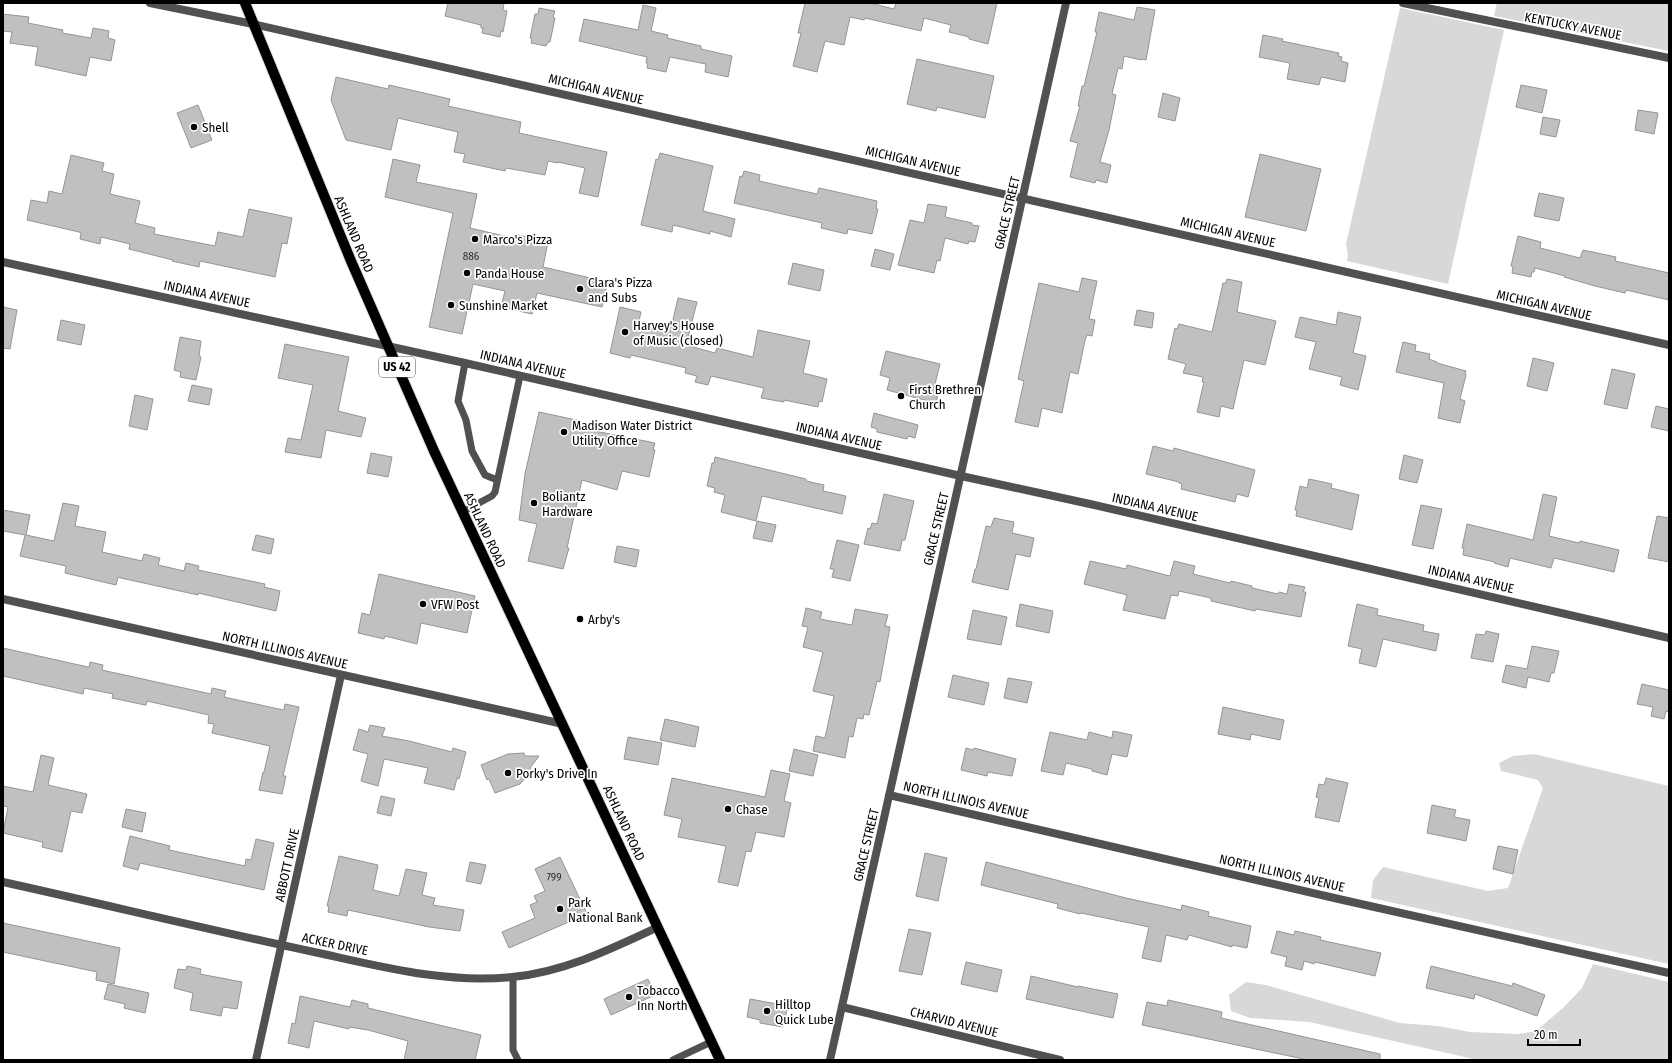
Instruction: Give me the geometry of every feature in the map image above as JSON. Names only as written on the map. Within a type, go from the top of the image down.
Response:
[{"type":"main road","name":"ASHLAND ROAD","points":[[245,3],[334,220],[462,512],[720,1060]]},
{"type":"street","name":"MICHIGAN AVENUE","points":[[150,3],[253,24],[1669,345]]},
{"type":"street","name":"GRACE STREET","points":[[830,1060],[1066,3]]},
{"type":"street","name":"KENTUCKY AVENUE","points":[[1403,3],[1669,58]]},
{"type":"street","name":"INDIANA AVENUE","points":[[3,262],[465,363],[1090,504],[1669,638]]},
{"type":"street","name":"NORTH ILLINOIS AVENUE","points":[[3,599],[562,724]]},
{"type":"street","name":"ABBOTT DRIVE","points":[[256,1060],[341,675]]},
{"type":"street","name":"NORTH ILLINOIS AVENUE","points":[[889,794],[1343,900],[1669,973]]},
{"type":"street","name":"ACKER DRIVE","points":[[3,882],[282,945],[430,975],[482,979],[513,977],[565,966],[601,954],[658,927]]},
{"type":"street","name":"CHARVID AVENUE","points":[[842,1007],[1060,1060]]},
{"type":"lane","points":[[465,363],[458,401],[466,420],[472,451],[485,475],[497,480]]},
{"type":"lane","points":[[462,512],[492,496],[497,480],[520,376]]},
{"type":"lane","points":[[513,977],[512,1050],[518,1060]]},
{"type":"lane","points":[[673,1060],[711,1042]]},
{"type":"shaded area","points":[[1497,3],[1669,3],[1669,51],[1494,16]]},
{"type":"shaded area","points":[[1400,8],[1504,30],[1448,284],[1347,261],[1348,256],[1346,244]]},
{"type":"shaded area","points":[[1534,754],[1669,786],[1669,964],[1371,898],[1373,880],[1383,867],[1488,891],[1508,888],[1543,788],[1538,780],[1501,771],[1499,763],[1513,756]]},
{"type":"shaded area","points":[[1593,964],[1669,982],[1669,1060],[1478,1060],[1309,1022],[1250,1018],[1231,1011],[1229,995],[1246,982],[1266,985],[1400,1023],[1438,1026],[1470,1032],[1519,1034],[1536,1031],[1564,1007],[1582,988]]},
{"type":"building","points":[[448,3],[504,3],[503,10],[507,11],[503,32],[501,31],[500,37],[482,33],[483,28],[481,28],[481,25],[445,16]]},
{"type":"building","points":[[805,3],[870,3],[894,9],[896,3],[997,3],[988,44],[949,32],[951,25],[924,18],[921,31],[865,18],[864,20],[850,17],[844,45],[825,41],[817,72],[793,66],[801,33],[798,33]]},
{"type":"building","points":[[643,5],[656,8],[651,31],[668,35],[667,38],[701,46],[701,49],[732,56],[728,77],[705,72],[706,64],[670,57],[666,72],[647,68],[647,57],[579,41],[584,19],[638,30]]},
{"type":"building","points":[[1137,7],[1155,10],[1146,60],[1124,56],[1122,69],[1118,68],[1112,94],[1116,95],[1109,130],[1100,162],[1111,165],[1107,183],[1096,180],[1095,183],[1070,177],[1078,143],[1070,141],[1080,106],[1078,106],[1082,86],[1084,86],[1097,32],[1095,32],[1099,12],[1134,20]]},
{"type":"building","points":[[539,8],[555,11],[550,42],[548,42],[546,46],[531,43],[532,39],[530,38],[535,14],[538,14]]},
{"type":"building","points":[[3,14],[29,17],[28,23],[63,30],[62,33],[91,38],[93,28],[109,31],[108,38],[115,40],[111,61],[90,57],[86,76],[35,65],[38,47],[10,43],[12,32],[3,31]]},
{"type":"building","points":[[1263,35],[1283,39],[1282,41],[1339,53],[1338,56],[1342,57],[1341,61],[1348,63],[1345,82],[1321,77],[1319,85],[1287,79],[1290,63],[1259,57]]},
{"type":"building","points":[[917,59],[994,76],[985,118],[937,107],[936,111],[907,104]]},
{"type":"building","points":[[336,77],[388,89],[389,85],[450,99],[448,106],[521,122],[519,133],[607,152],[598,197],[579,193],[585,168],[548,161],[545,175],[506,168],[505,171],[463,162],[465,154],[454,152],[458,132],[398,118],[391,150],[346,140],[331,100]]},
{"type":"building","points":[[1521,85],[1547,90],[1542,113],[1516,107]]},
{"type":"building","points":[[1163,93],[1180,98],[1175,121],[1158,117]]},
{"type":"building","name":"Shell","points":[[198,105],[212,140],[191,148],[177,113]]},
{"type":"building","points":[[1638,110],[1658,113],[1654,134],[1635,130]]},
{"type":"building","points":[[1543,117],[1560,120],[1556,137],[1540,134]]},
{"type":"building","points":[[660,153],[713,166],[703,211],[735,219],[731,237],[710,231],[710,234],[673,225],[672,232],[641,225],[656,159],[658,160]]},
{"type":"building","points":[[1260,154],[1321,169],[1306,231],[1245,217]]},
{"type":"building","points":[[71,155],[104,163],[102,171],[114,174],[110,194],[140,201],[135,223],[155,228],[154,234],[215,246],[218,232],[243,237],[249,209],[292,218],[287,244],[282,243],[275,277],[200,261],[199,267],[172,261],[173,260],[129,249],[130,244],[101,237],[100,244],[80,239],[81,233],[79,232],[27,220],[31,200],[47,203],[49,191],[62,194]]},
{"type":"building","points":[[393,159],[420,165],[416,182],[477,194],[470,228],[517,239],[518,235],[548,242],[543,267],[608,282],[602,307],[537,293],[532,314],[501,307],[505,291],[473,284],[462,334],[429,327],[453,213],[385,197]]},
{"type":"building","points":[[744,171],[760,175],[759,181],[817,194],[819,188],[877,201],[876,209],[878,209],[872,234],[848,229],[847,234],[821,228],[822,223],[734,203],[740,176],[742,177]]},
{"type":"building","points":[[1539,193],[1564,198],[1559,221],[1534,216]]},
{"type":"building","points":[[928,204],[947,207],[945,217],[979,226],[975,242],[969,241],[968,244],[945,238],[940,261],[937,260],[934,273],[898,265],[910,220],[924,223]]},
{"type":"building","points":[[1518,236],[1541,242],[1540,248],[1580,258],[1583,250],[1616,257],[1615,261],[1669,273],[1669,300],[1626,290],[1625,293],[1595,286],[1535,268],[1531,277],[1512,273],[1513,267],[1511,266]]},
{"type":"building","points":[[875,249],[894,254],[890,270],[871,266]]},
{"type":"building","points":[[793,263],[824,270],[820,291],[788,284]]},
{"type":"building","points":[[1082,278],[1097,281],[1089,319],[1095,320],[1092,336],[1087,335],[1085,340],[1078,374],[1070,372],[1062,413],[1042,408],[1038,427],[1015,422],[1024,381],[1018,379],[1039,283],[1079,292]]},
{"type":"building","points":[[1227,279],[1242,282],[1237,312],[1276,321],[1265,365],[1244,360],[1233,409],[1221,406],[1219,417],[1197,412],[1204,382],[1202,382],[1203,377],[1183,373],[1186,364],[1168,359],[1175,328],[1177,329],[1179,324],[1212,332],[1223,283],[1226,283]]},
{"type":"building","points":[[678,298],[697,302],[686,345],[715,353],[717,348],[753,357],[758,330],[810,341],[803,373],[827,379],[822,402],[819,401],[818,407],[784,400],[784,402],[761,398],[764,388],[711,376],[708,385],[695,382],[697,376],[685,373],[686,368],[631,355],[630,358],[610,353],[620,307],[641,312],[639,321],[671,328]]},
{"type":"building","points":[[3,307],[17,310],[10,349],[3,348]]},
{"type":"building","points":[[1137,310],[1154,313],[1152,328],[1134,325]]},
{"type":"building","points":[[1338,312],[1361,317],[1353,353],[1366,356],[1358,390],[1340,385],[1342,377],[1309,369],[1316,342],[1295,337],[1300,317],[1336,325]]},
{"type":"building","points":[[61,320],[85,325],[81,345],[57,340]]},
{"type":"building","points":[[180,337],[201,341],[199,356],[201,357],[196,380],[180,377],[181,372],[174,370]]},
{"type":"building","points":[[1403,342],[1416,345],[1415,351],[1430,354],[1429,359],[1437,363],[1466,371],[1460,399],[1465,401],[1460,423],[1438,418],[1444,383],[1396,372]]},
{"type":"building","points":[[285,344],[349,357],[338,411],[366,418],[361,437],[326,430],[321,458],[285,452],[288,438],[301,440],[313,385],[278,378]]},
{"type":"building","points":[[886,351],[940,364],[934,388],[939,389],[936,403],[887,390],[890,378],[880,375]]},
{"type":"building","points":[[1533,358],[1554,363],[1547,391],[1527,386]]},
{"type":"building","points":[[1612,369],[1635,374],[1627,409],[1604,404]]},
{"type":"building","points":[[192,385],[212,389],[209,405],[188,401]]},
{"type":"building","points":[[135,395],[153,399],[147,430],[129,426]]},
{"type":"building","points":[[1656,406],[1669,409],[1669,431],[1651,427]]},
{"type":"building","points":[[539,412],[581,421],[580,428],[655,443],[653,450],[655,450],[649,477],[622,471],[617,490],[582,480],[567,548],[569,548],[563,569],[528,561],[537,524],[519,520],[525,474]]},
{"type":"building","points":[[874,413],[918,425],[915,438],[908,436],[907,439],[877,432],[877,429],[871,427]]},
{"type":"building","points":[[1153,446],[1173,451],[1174,448],[1255,470],[1248,497],[1237,494],[1235,502],[1181,489],[1182,484],[1179,482],[1146,474]]},
{"type":"building","points":[[371,453],[392,457],[388,477],[367,473]]},
{"type":"building","points":[[1404,455],[1423,460],[1417,483],[1399,479]]},
{"type":"building","points":[[715,457],[806,479],[806,481],[824,485],[823,491],[846,496],[842,514],[762,496],[756,521],[721,512],[725,495],[714,492],[715,488],[707,486],[712,463],[714,463]]},
{"type":"building","points":[[1309,479],[1332,484],[1331,488],[1359,495],[1352,530],[1296,516],[1297,510],[1295,510],[1300,486],[1307,488]]},
{"type":"building","points":[[884,494],[914,501],[905,540],[902,540],[900,551],[864,544],[868,528],[870,529],[872,523],[877,524]]},
{"type":"building","points":[[1543,494],[1557,497],[1549,536],[1619,550],[1614,572],[1554,558],[1551,568],[1510,558],[1508,567],[1494,563],[1495,562],[1463,555],[1464,548],[1462,548],[1467,524],[1533,540]]},
{"type":"building","points":[[63,503],[79,506],[75,526],[106,532],[102,552],[142,561],[144,554],[160,558],[158,565],[184,571],[186,563],[199,566],[198,570],[265,584],[264,587],[280,591],[276,611],[118,577],[116,585],[65,573],[66,566],[20,556],[25,535],[3,531],[3,510],[30,515],[26,535],[54,541]]},
{"type":"building","points":[[1421,505],[1442,509],[1433,549],[1412,545]]},
{"type":"building","points":[[1657,516],[1669,518],[1669,562],[1648,558]]},
{"type":"building","points":[[994,518],[1014,522],[1012,533],[1034,538],[1030,557],[1016,554],[1008,590],[972,582],[986,526],[991,527]]},
{"type":"building","points":[[757,521],[776,525],[772,542],[753,538]]},
{"type":"building","points":[[256,535],[274,539],[271,554],[252,550]]},
{"type":"building","points":[[837,540],[859,545],[850,581],[832,577],[834,569],[830,569]]},
{"type":"building","points":[[617,546],[639,550],[636,567],[614,562]]},
{"type":"building","points":[[1090,561],[1126,569],[1127,565],[1170,576],[1174,561],[1195,566],[1193,574],[1230,583],[1231,581],[1278,594],[1279,592],[1287,594],[1289,584],[1305,587],[1303,592],[1306,592],[1301,617],[1256,609],[1255,611],[1211,601],[1211,598],[1179,591],[1178,596],[1171,595],[1165,619],[1123,610],[1127,595],[1084,584]]},
{"type":"building","name":"VFW Post","points":[[379,574],[475,596],[467,633],[421,623],[417,644],[385,636],[384,639],[358,633],[362,613],[370,615]]},
{"type":"building","points":[[1020,604],[1053,611],[1049,633],[1016,626]]},
{"type":"building","points":[[1357,604],[1378,609],[1377,615],[1424,625],[1423,631],[1439,634],[1436,651],[1383,639],[1376,667],[1359,663],[1362,649],[1348,646]]},
{"type":"building","points":[[806,608],[822,612],[820,619],[852,625],[855,609],[888,615],[885,626],[890,627],[880,682],[877,681],[869,715],[864,714],[863,719],[857,718],[853,737],[849,736],[845,758],[813,751],[816,736],[825,738],[834,696],[813,691],[823,652],[803,647],[808,627],[802,626]]},
{"type":"building","points":[[973,610],[1007,617],[1001,645],[967,639]]},
{"type":"building","points":[[1486,631],[1499,634],[1493,662],[1471,658],[1476,634],[1485,635]]},
{"type":"building","points":[[1532,646],[1559,651],[1554,673],[1551,673],[1549,682],[1528,677],[1526,688],[1502,682],[1506,665],[1527,669]]},
{"type":"building","points":[[3,648],[88,667],[90,662],[103,665],[102,670],[211,694],[212,688],[226,691],[224,697],[284,710],[285,704],[299,707],[283,776],[286,776],[282,794],[259,790],[270,746],[212,733],[214,724],[208,723],[209,715],[147,701],[145,705],[112,698],[113,694],[84,688],[83,694],[3,676]]},
{"type":"building","points":[[953,675],[989,683],[984,705],[948,697]]},
{"type":"building","points":[[1008,678],[1032,682],[1027,703],[1004,698]]},
{"type":"building","points":[[1642,684],[1669,690],[1669,712],[1666,711],[1664,719],[1651,716],[1653,707],[1637,704]]},
{"type":"building","points":[[1223,707],[1284,720],[1280,740],[1251,734],[1250,740],[1218,734]]},
{"type":"building","points":[[665,719],[699,727],[695,747],[660,740]]},
{"type":"building","points":[[370,725],[385,728],[382,736],[452,752],[453,748],[466,752],[459,779],[457,778],[454,790],[424,783],[428,768],[384,759],[378,786],[361,781],[368,754],[353,750],[359,729],[368,732]]},
{"type":"building","points":[[1113,731],[1132,735],[1127,757],[1112,754],[1107,775],[1092,771],[1092,769],[1066,763],[1063,775],[1041,771],[1050,732],[1087,740],[1089,732],[1112,738]]},
{"type":"building","points":[[628,737],[662,743],[658,765],[624,759]]},
{"type":"building","points":[[966,748],[973,750],[974,748],[1016,759],[1012,776],[988,772],[987,776],[961,770]]},
{"type":"building","points":[[794,749],[818,755],[813,776],[789,771]]},
{"type":"building","name":"Porky's Drive In","points":[[524,753],[525,756],[539,756],[530,768],[532,771],[520,784],[495,793],[489,779],[487,780],[481,765],[508,754]]},
{"type":"building","points":[[41,755],[54,758],[48,785],[87,794],[82,813],[71,811],[62,852],[42,847],[43,842],[3,833],[8,807],[3,806],[3,786],[33,792]]},
{"type":"building","name":"Chase","points":[[771,770],[790,774],[784,801],[791,803],[784,837],[756,832],[751,852],[746,851],[738,886],[718,882],[726,846],[678,837],[682,819],[664,815],[672,778],[765,797]]},
{"type":"building","points":[[1326,778],[1348,783],[1339,822],[1315,817],[1319,798],[1316,797],[1319,784],[1324,785]]},
{"type":"building","points":[[381,796],[395,799],[391,816],[377,813]]},
{"type":"building","points":[[1432,805],[1456,810],[1454,817],[1470,820],[1466,841],[1427,833]]},
{"type":"building","points":[[126,809],[146,813],[142,832],[122,827]]},
{"type":"building","points":[[130,836],[170,846],[169,850],[245,866],[246,859],[251,860],[256,839],[274,843],[264,890],[140,863],[138,870],[123,866]]},
{"type":"building","points":[[1498,846],[1518,850],[1513,874],[1493,869]]},
{"type":"building","points":[[925,853],[947,858],[938,901],[916,896]]},
{"type":"building","points":[[339,856],[378,865],[373,890],[399,896],[406,869],[427,873],[422,895],[435,898],[433,905],[464,910],[460,931],[429,927],[348,910],[347,916],[328,912],[329,906],[327,906]]},
{"type":"building","points":[[560,857],[587,914],[509,948],[502,932],[535,918],[530,905],[537,902],[534,896],[545,891],[535,869]]},
{"type":"building","points":[[470,862],[486,865],[481,884],[466,881]]},
{"type":"building","points":[[986,862],[1126,898],[1181,910],[1182,905],[1209,912],[1208,916],[1251,926],[1247,948],[1232,945],[1232,947],[1189,935],[1187,940],[1166,935],[1161,962],[1142,958],[1149,927],[1080,914],[1057,908],[1058,904],[981,885]]},
{"type":"building","points":[[3,923],[120,948],[114,984],[96,980],[97,972],[3,952]]},
{"type":"building","points":[[909,929],[931,933],[922,975],[899,971]]},
{"type":"building","points":[[1277,931],[1294,935],[1295,931],[1321,937],[1320,940],[1381,953],[1375,976],[1315,962],[1314,964],[1304,961],[1302,970],[1285,966],[1287,957],[1271,953]]},
{"type":"building","points":[[966,962],[1002,970],[997,992],[961,984]]},
{"type":"building","points":[[187,966],[201,969],[200,974],[242,982],[237,1009],[223,1007],[221,1016],[190,1010],[193,993],[174,988],[178,969],[186,970]]},
{"type":"building","points":[[1431,966],[1512,986],[1513,983],[1545,995],[1537,1016],[1475,994],[1474,999],[1426,988]]},
{"type":"building","points":[[1031,976],[1078,987],[1118,994],[1113,1018],[1026,999]]},
{"type":"building","name":"Tobacco Inn North","points":[[648,979],[655,995],[611,1015],[604,999]]},
{"type":"building","points":[[108,984],[149,993],[145,1013],[124,1008],[125,1004],[104,999]]},
{"type":"building","points":[[300,996],[350,1007],[352,1000],[368,1004],[368,1008],[481,1035],[475,1060],[404,1060],[408,1041],[368,1030],[349,1027],[349,1029],[314,1021],[309,1048],[288,1043],[292,1023],[295,1024]]},
{"type":"building","name":"Hilltop Quick Lube","points":[[750,999],[788,1006],[783,1027],[760,1023],[760,1020],[747,1017]]},
{"type":"building","points":[[1168,1000],[1222,1012],[1221,1018],[1380,1054],[1380,1060],[1308,1060],[1142,1025],[1147,1002],[1167,1006]]},
{"type":"place","name":"Shell","points":[[194,127]]},
{"type":"place","name":"Marco's Pizza","points":[[475,239]]},
{"type":"place","name":"Panda House","points":[[467,273]]},
{"type":"place","name":"Clara's Pizza and Subs","points":[[580,289]]},
{"type":"place","name":"Sunshine Market","points":[[451,305]]},
{"type":"place","name":"Harvey's House of Music (closed)","points":[[625,332]]},
{"type":"place","name":"First Brethren Church","points":[[901,396]]},
{"type":"place","name":"Madison Water District Utility Office","points":[[564,432]]},
{"type":"place","name":"Boliantz Hardware","points":[[534,503]]},
{"type":"place","name":"VFW Post","points":[[423,604]]},
{"type":"place","name":"Arby's","points":[[580,619]]},
{"type":"place","name":"Porky's Drive In","points":[[508,773]]},
{"type":"place","name":"Chase","points":[[728,809]]},
{"type":"place","name":"Park National Bank","points":[[560,909]]},
{"type":"place","name":"Tobacco Inn North","points":[[629,997]]},
{"type":"place","name":"Hilltop Quick Lube","points":[[767,1011]]}]
